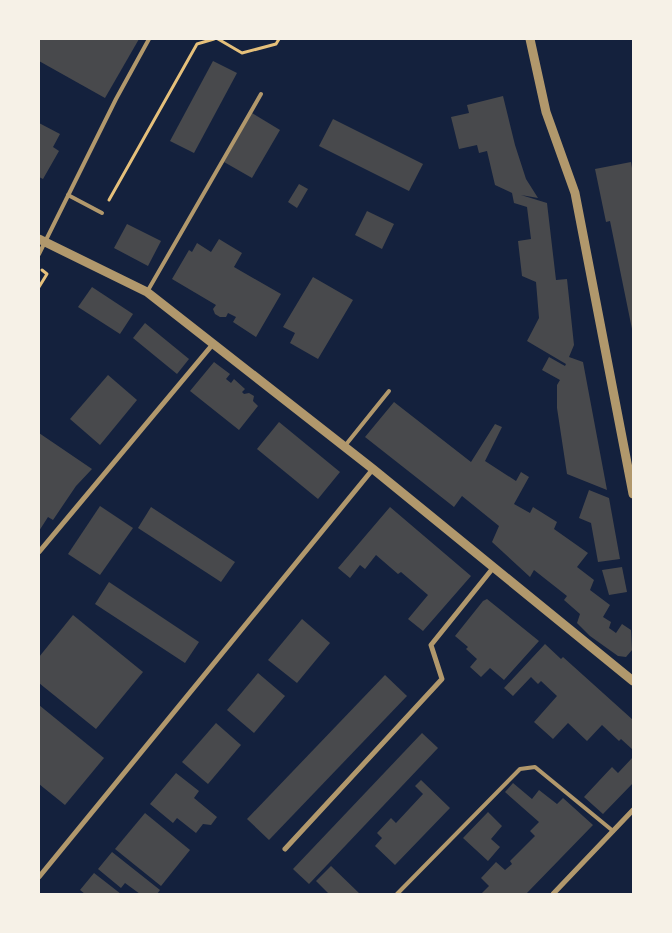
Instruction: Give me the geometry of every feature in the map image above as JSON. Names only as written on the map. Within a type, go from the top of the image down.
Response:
[{"type":"street","points":[[530,39],[546,112],[575,193],[633,494]]},
{"type":"street","points":[[42,240],[147,292],[374,469],[633,681]]},
{"type":"street","points":[[39,552],[213,344]]},
{"type":"street","points":[[39,877],[374,469]]},
{"type":"street","points":[[286,849],[442,680],[431,645],[493,568]]},
{"type":"street","points":[[553,894],[633,810]]},
{"type":"lane","points":[[39,254],[42,240],[68,195],[116,99],[149,39]]},
{"type":"lane","points":[[147,292],[261,94]]},
{"type":"lane","points":[[68,195],[102,214]]},
{"type":"lane","points":[[344,447],[389,391]]},
{"type":"lane","points":[[397,894],[520,768],[535,767],[613,831]]},
{"type":"path","points":[[102,214],[197,44],[216,39],[242,52],[276,44],[279,39]]},
{"type":"path","points":[[39,267],[47,274],[39,287]]},
{"type":"building","points":[[39,39],[139,39],[105,98],[39,61]]},
{"type":"building","points":[[213,61],[237,73],[194,153],[170,141]]},
{"type":"building","points":[[503,96],[515,145],[526,179],[538,198],[521,195],[547,203],[556,280],[567,279],[574,345],[569,357],[583,362],[607,490],[567,474],[557,408],[557,385],[560,380],[542,370],[549,357],[565,366],[566,364],[527,341],[539,318],[536,282],[522,276],[518,241],[531,239],[527,207],[514,203],[512,193],[495,185],[487,151],[479,153],[477,145],[459,149],[451,117],[469,113],[467,105]]},
{"type":"building","points":[[252,113],[280,130],[252,178],[224,162]]},
{"type":"building","points":[[333,119],[423,164],[409,191],[319,146]]},
{"type":"building","points":[[39,123],[60,134],[53,147],[59,151],[43,179],[39,177]]},
{"type":"building","points":[[631,162],[633,174],[632,329],[610,221],[606,222],[595,169]]},
{"type":"building","points":[[299,184],[308,189],[297,208],[288,202]]},
{"type":"building","points":[[367,211],[394,224],[382,249],[355,235]]},
{"type":"building","points":[[127,224],[161,241],[148,266],[114,248]]},
{"type":"building","points":[[219,239],[242,253],[234,267],[281,294],[256,337],[233,322],[236,317],[228,313],[226,317],[220,317],[215,314],[213,309],[216,305],[172,279],[189,250],[192,252],[197,243],[211,252]]},
{"type":"building","points":[[313,277],[353,300],[318,359],[290,343],[295,333],[283,327]]},
{"type":"building","points":[[92,287],[133,314],[120,334],[78,307]]},
{"type":"building","points":[[145,323],[189,359],[177,374],[133,338]]},
{"type":"building","points":[[214,362],[230,374],[226,379],[231,383],[234,379],[245,389],[242,392],[244,394],[249,393],[254,396],[253,401],[258,406],[239,430],[190,391]]},
{"type":"building","points":[[108,375],[137,400],[100,445],[70,419]]},
{"type":"building","points":[[394,402],[471,462],[495,424],[502,427],[485,461],[516,481],[521,472],[529,477],[514,504],[530,513],[533,507],[557,522],[554,529],[588,553],[577,567],[594,580],[590,590],[610,605],[603,617],[611,622],[609,628],[616,633],[622,624],[631,630],[632,650],[626,657],[618,656],[590,636],[577,623],[580,614],[564,600],[567,596],[534,570],[530,577],[492,542],[499,526],[462,496],[454,507],[365,437]]},
{"type":"building","points":[[279,422],[340,472],[318,499],[257,449]]},
{"type":"building","points":[[39,433],[92,469],[76,486],[53,520],[48,517],[39,531],[40,473]]},
{"type":"building","points":[[589,490],[609,498],[620,559],[598,562],[591,523],[579,518]]},
{"type":"building","points":[[100,506],[133,528],[100,575],[68,554]]},
{"type":"building","points":[[151,507],[235,562],[221,582],[138,528]]},
{"type":"building","points":[[390,507],[471,576],[423,631],[408,619],[428,595],[401,572],[398,574],[376,555],[365,569],[360,565],[350,578],[338,568]]},
{"type":"building","points":[[622,567],[627,592],[609,595],[602,570]]},
{"type":"building","points":[[109,582],[199,642],[185,663],[95,604]]},
{"type":"building","points":[[487,599],[539,641],[504,680],[490,668],[481,677],[470,667],[477,659],[466,649],[468,647],[455,636],[483,601]]},
{"type":"building","points":[[73,615],[143,672],[96,729],[39,683],[39,657]]},
{"type":"building","points":[[302,619],[330,643],[297,683],[268,660]]},
{"type":"building","points":[[545,644],[561,659],[563,657],[633,720],[633,750],[621,739],[619,741],[602,725],[587,741],[568,723],[553,739],[534,722],[557,696],[541,681],[538,684],[531,677],[513,696],[504,688]]},
{"type":"building","points":[[258,673],[285,696],[254,733],[227,710]]},
{"type":"building","points":[[385,675],[407,696],[269,840],[247,819]]},
{"type":"building","points":[[39,705],[104,758],[65,805],[39,784]]},
{"type":"building","points":[[216,723],[241,745],[208,784],[182,762]]},
{"type":"building","points":[[422,733],[438,748],[309,884],[293,869]]},
{"type":"building","points":[[633,757],[633,783],[603,814],[584,797],[612,767],[618,773]]},
{"type":"building","points":[[176,773],[199,791],[194,798],[217,817],[211,825],[203,824],[196,833],[177,818],[173,823],[150,804]]},
{"type":"building","points":[[421,780],[450,808],[395,865],[375,846],[382,838],[377,833],[391,818],[396,823],[423,794],[415,786]]},
{"type":"building","points":[[513,783],[532,799],[539,790],[557,804],[563,798],[593,825],[526,894],[481,894],[489,886],[481,878],[496,862],[505,870],[512,864],[510,861],[535,836],[530,831],[539,822],[505,792]]},
{"type":"building","points":[[488,812],[502,826],[491,839],[500,847],[488,861],[463,838]]},
{"type":"building","points":[[145,813],[190,850],[161,886],[115,849]]},
{"type":"building","points":[[112,852],[160,890],[157,894],[140,894],[125,883],[121,888],[98,869]]},
{"type":"building","points":[[331,866],[360,894],[329,894],[316,881]]},
{"type":"building","points":[[94,873],[121,894],[85,894],[80,890]]}]
